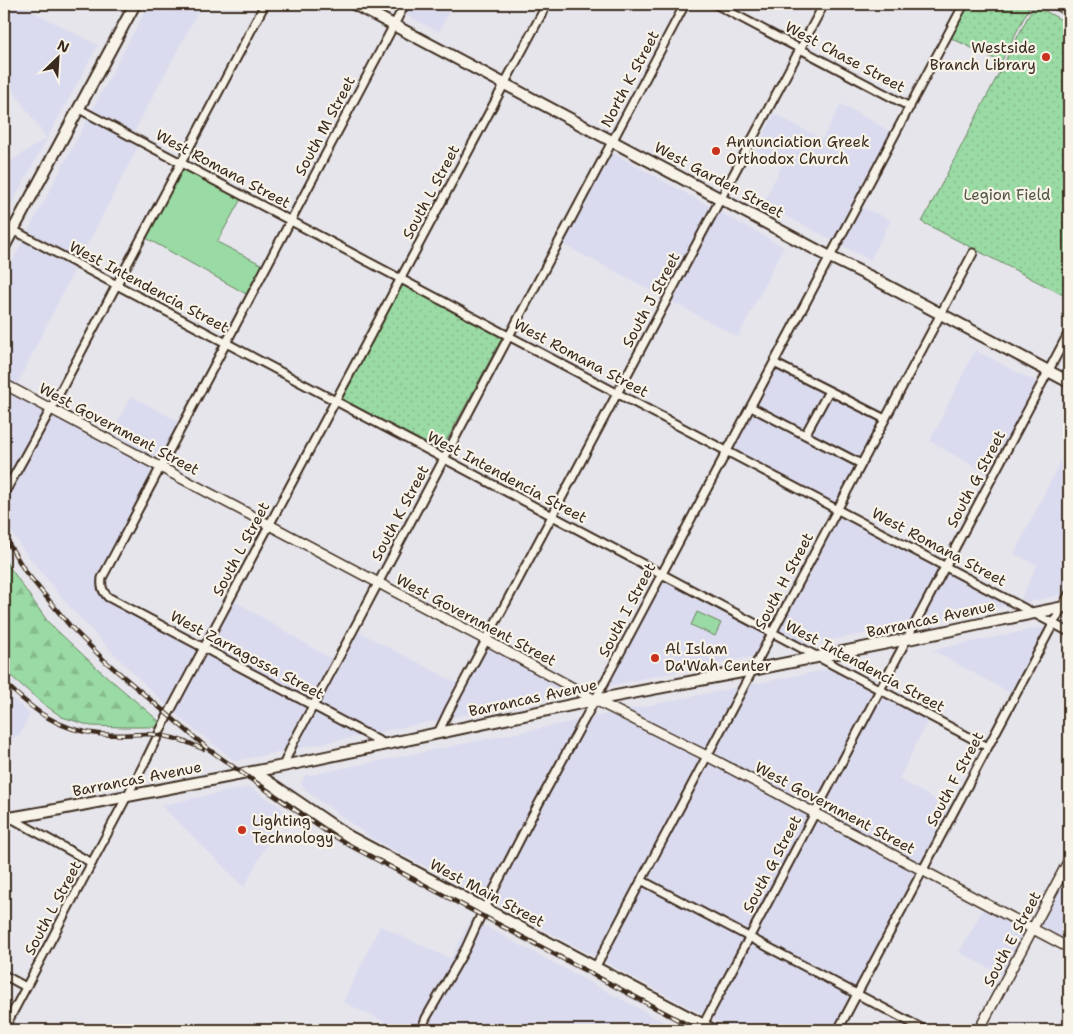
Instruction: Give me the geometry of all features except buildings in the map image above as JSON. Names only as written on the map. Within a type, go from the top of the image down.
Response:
[{"type":"main road","points":[[4,247],[135,4]]},
{"type":"main road","name":"West Garden Street","points":[[354,4],[1069,382]]},
{"type":"main road","name":"Barrancas Avenue","points":[[6,817],[50,812],[254,772],[595,700],[1066,607]]},
{"type":"main road","name":"West Main Street","points":[[254,772],[348,836],[713,1030]]},
{"type":"street","points":[[4,494],[51,409],[265,4]]},
{"type":"street","name":"South M Street","points":[[102,586],[102,578],[405,4]]},
{"type":"street","name":"South L Street","points":[[4,1029],[168,715],[547,4]]},
{"type":"street","name":"North K Street","points":[[612,141],[685,4]]},
{"type":"street","name":"West Chase Street","points":[[715,4],[910,107]]},
{"type":"street","name":"South J Street","points":[[438,733],[448,710],[824,4]]},
{"type":"street","name":"South I Street","points":[[421,1030],[466,948],[532,816],[964,4]]},
{"type":"street","points":[[1056,4],[1069,11]]},
{"type":"street","name":"West Romana Street","points":[[79,109],[1069,632]]},
{"type":"street","name":"South K Street","points":[[283,766],[293,743],[612,141]]},
{"type":"street","name":"West Intendencia Street","points":[[13,230],[988,747]]},
{"type":"street","name":"South H Street","points":[[595,968],[973,253]]},
{"type":"street","name":"South G Street","points":[[703,1025],[1069,332]]},
{"type":"street","points":[[774,363],[885,419]]},
{"type":"street","name":"West Government Street","points":[[4,384],[378,582],[595,700],[707,756],[1069,948]]},
{"type":"street","points":[[805,435],[829,391]]},
{"type":"street","points":[[751,407],[861,464]]},
{"type":"street","name":"West Zarragossa Street","points":[[102,586],[108,597],[384,744]]},
{"type":"street","name":"South F Street","points":[[838,1030],[1054,624],[1066,607],[1069,594]]},
{"type":"street","points":[[6,817],[92,863]]},
{"type":"street","name":"South E Street","points":[[979,1030],[1069,860]]},
{"type":"street","points":[[641,880],[925,1030]]},
{"type":"street","points":[[4,975],[26,987]]},
{"type":"shaded area","points":[[9,4],[18,4],[98,45],[4,218],[4,166],[46,138],[4,77],[4,13]]},
{"type":"shaded area","points":[[149,4],[202,4],[134,132],[92,110]]},
{"type":"shaded area","points":[[410,4],[453,4],[439,32],[404,14]]},
{"type":"shaded area","points":[[841,104],[892,132],[834,241],[763,204],[783,163],[756,150],[774,114],[822,139]]},
{"type":"shaded area","points":[[88,118],[139,145],[79,261],[27,233]]},
{"type":"shaded area","points":[[611,152],[711,207],[664,297],[562,244]]},
{"type":"shaded area","points":[[861,207],[891,220],[870,260],[841,245]]},
{"type":"shaded area","points":[[718,211],[784,247],[738,337],[671,301]]},
{"type":"shaded area","points":[[23,241],[75,269],[16,386],[4,379],[4,277]]},
{"type":"shaded area","points":[[975,350],[1038,383],[989,475],[930,441]]},
{"type":"shaded area","points":[[780,359],[884,412],[836,503],[733,449]]},
{"type":"shaded area","points":[[4,389],[46,411],[4,487]]},
{"type":"shaded area","points":[[131,396],[180,422],[159,461],[111,435]]},
{"type":"shaded area","points":[[52,415],[155,469],[99,576],[97,584],[98,591],[106,601],[199,650],[168,707],[110,650],[67,604],[21,547],[4,519],[4,499],[6,500]]},
{"type":"shaded area","points":[[1067,448],[1069,449],[1069,586],[1065,594],[1023,603],[1020,601],[1037,565],[1014,554]]},
{"type":"shaded area","points":[[839,515],[940,568],[910,625],[806,645],[777,630]]},
{"type":"shaded area","points":[[947,572],[1010,605],[920,623]]},
{"type":"shaded area","points":[[663,580],[766,635],[755,656],[607,686]]},
{"type":"shaded area","points":[[233,600],[333,660],[311,700],[210,646]]},
{"type":"shaded area","points":[[1048,626],[1012,694],[932,650]]},
{"type":"shaded area","points":[[357,631],[459,684],[440,720],[374,733],[318,704]]},
{"type":"shaded area","points":[[487,645],[573,693],[449,718]]},
{"type":"shaded area","points":[[205,654],[307,708],[285,751],[235,761],[174,712]]},
{"type":"shaded area","points":[[830,669],[875,692],[813,807],[712,754],[748,685]]},
{"type":"shaded area","points":[[739,687],[705,750],[626,710]]},
{"type":"shaded area","points":[[4,692],[30,714],[20,734],[9,741],[4,741]]},
{"type":"shaded area","points":[[881,696],[928,720],[899,779],[951,808],[921,864],[820,811]]},
{"type":"shaded area","points":[[314,712],[360,736],[295,749]]},
{"type":"shaded area","points":[[612,713],[701,758],[596,957],[492,902],[535,818],[590,718]]},
{"type":"shaded area","points":[[580,720],[485,898],[373,839],[309,793],[302,786],[301,782],[305,776]]},
{"type":"shaded area","points":[[708,762],[809,815],[748,931],[647,878]]},
{"type":"shaded area","points":[[250,787],[285,810],[244,887],[161,805]]},
{"type":"shaded area","points":[[816,819],[917,872],[856,988],[755,935]]},
{"type":"shaded area","points":[[1069,869],[1069,943],[1038,927]]},
{"type":"shaded area","points":[[643,886],[744,939],[704,1015],[603,961]]},
{"type":"shaded area","points":[[984,908],[1028,931],[1004,976],[959,952]]},
{"type":"shaded area","points":[[471,919],[474,921],[463,946],[417,1030],[402,1030],[343,1002],[380,926],[451,959]]},
{"type":"shaded area","points":[[481,924],[679,1030],[425,1030],[470,950]]},
{"type":"shaded area","points":[[751,943],[852,996],[834,1030],[733,1030],[711,1018]]},
{"type":"green space","points":[[969,4],[1031,4],[1001,62],[951,38]]},
{"type":"green space","name":"Legion Field","points":[[1034,5],[1069,24],[1069,298],[922,222]]},
{"type":"green space","points":[[183,168],[241,199],[217,242],[263,265],[248,295],[146,238]]},
{"type":"green space","points":[[402,285],[502,338],[441,451],[342,399]]},
{"type":"green space","points":[[4,559],[48,622],[97,668],[160,722],[157,727],[91,726],[62,717],[42,703],[4,670]]},
{"type":"green space","points":[[697,612],[721,623],[715,636],[691,625]]},
{"type":"railway","points":[[4,536],[25,571],[70,626],[105,661],[207,748],[242,773],[324,830],[349,845],[697,1030]]},
{"type":"railway","points":[[4,682],[36,710],[71,728],[105,735],[148,734],[162,736],[183,741],[203,749]]},
{"type":"place","name":"Westside Branch Library","points":[[1046,57]]},
{"type":"place","name":"Annunciation Greek Orthodox Church","points":[[716,151]]},
{"type":"place","name":"Al Islam Da'Wah Center","points":[[655,658]]},
{"type":"place","name":"Lighting Technology","points":[[242,830]]}]
